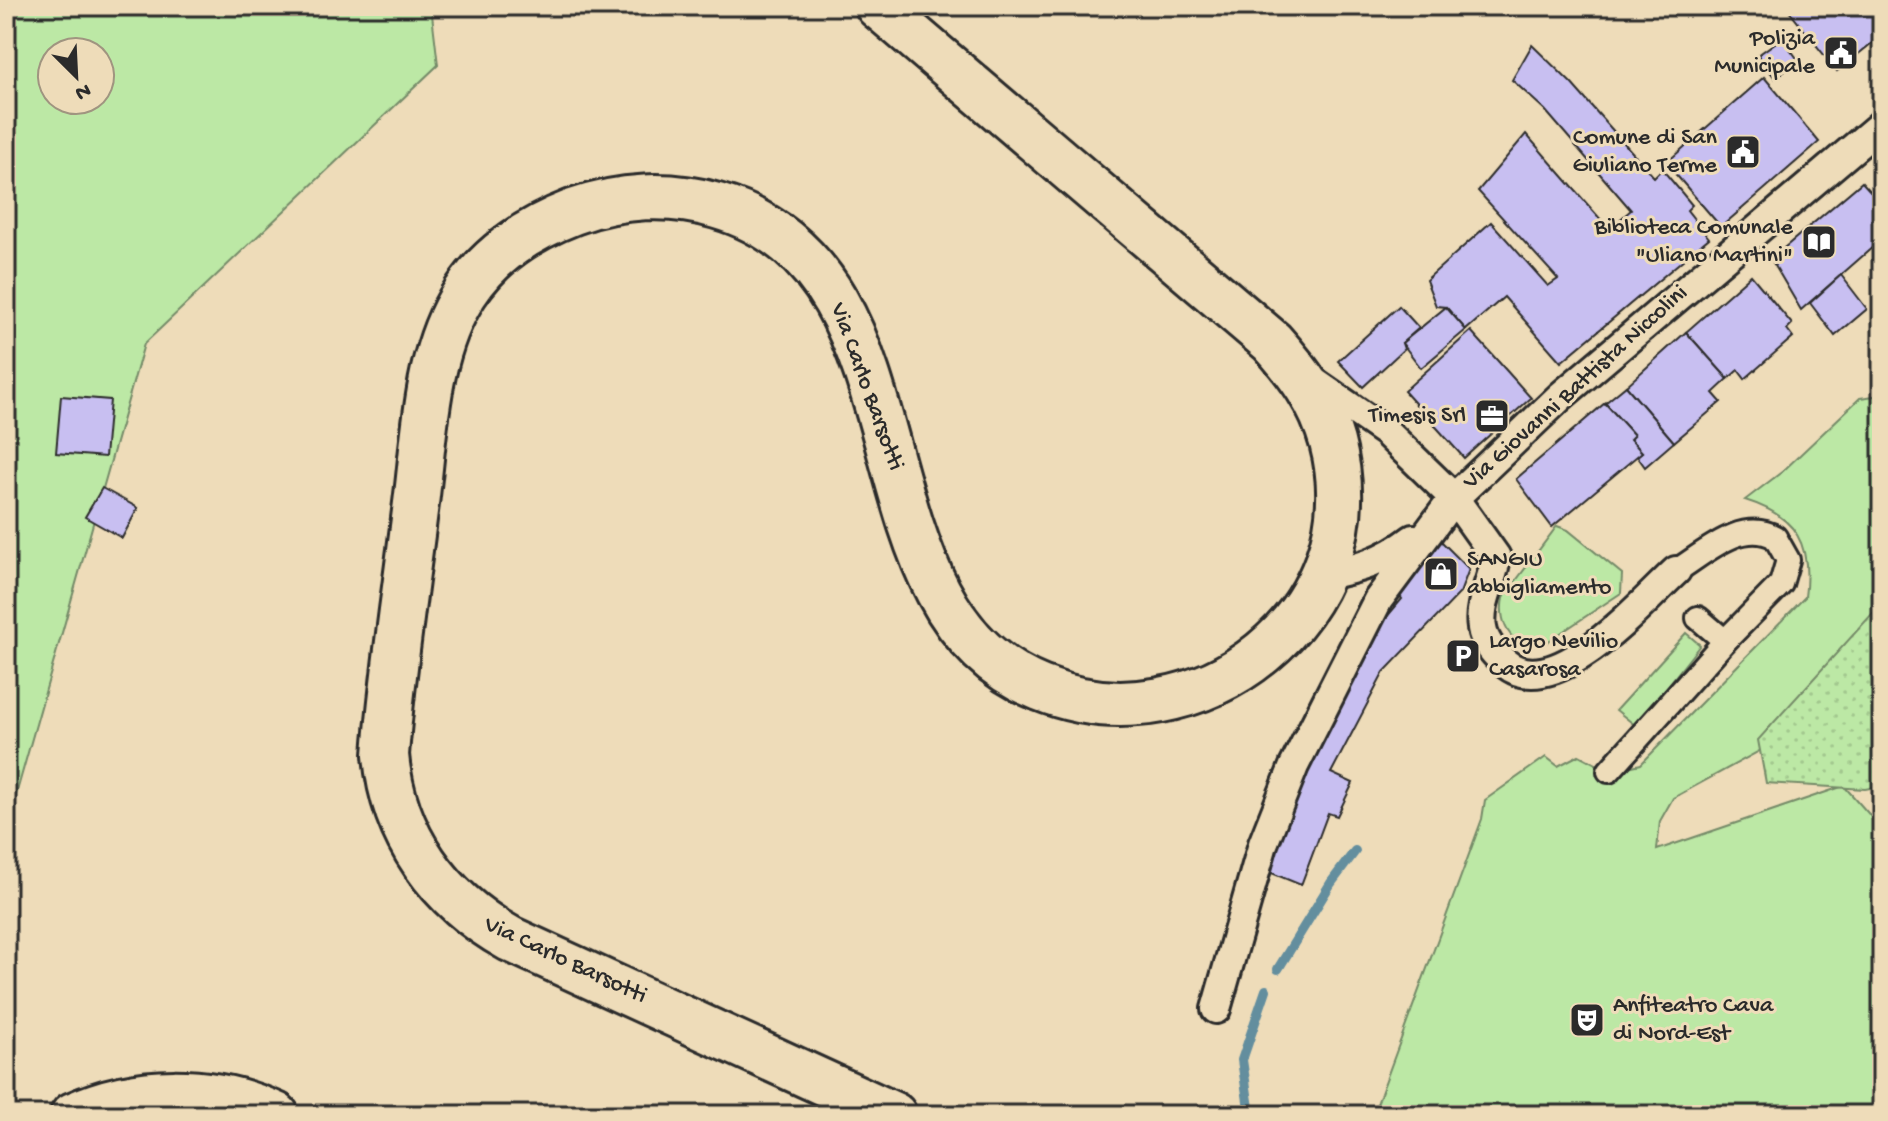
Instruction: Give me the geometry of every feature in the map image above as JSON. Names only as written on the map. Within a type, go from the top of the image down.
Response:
[{"type":"main road","name":"Via Carlo Barsotti","points":[[878,6],[1225,300],[1301,373],[1323,417],[1337,468],[1337,516],[1321,576],[1303,610],[1279,639],[1251,663],[1207,687],[1146,704],[1115,705],[1065,697],[1014,676],[986,655],[943,599],[924,556],[850,329],[817,270],[774,230],[731,210],[688,199],[611,201],[540,226],[510,244],[481,271],[450,319],[432,385],[386,755],[400,822],[414,849],[447,893],[494,930],[894,1115]]},
{"type":"main road","points":[[73,1115],[130,1097],[163,1092],[215,1096],[276,1115]]},
{"type":"street","name":"Via Giovanni Battista Niccolini","points":[[1216,1009],[1263,844],[1294,766],[1378,600],[1454,498],[1561,396],[1882,124]]},
{"type":"street","name":"Via Giovanni Battista Niccolini","points":[[1301,373],[1386,432],[1454,498]]},
{"type":"street","points":[[1454,498],[1496,557],[1483,600],[1482,629],[1497,656],[1512,669],[1537,673],[1560,667],[1581,656],[1676,571],[1740,533],[1765,532],[1783,547],[1788,560],[1781,584],[1725,641],[1609,771]]},
{"type":"street","name":"Via Giovanni Battista Niccolini","points":[[1321,576],[1365,568],[1387,559],[1436,522]]},
{"type":"street","points":[[1698,618],[1725,641]]},
{"type":"green space","points":[[6,6],[431,6],[438,65],[144,344],[6,830]]},
{"type":"green space","points":[[1882,395],[1882,704],[1846,704],[1673,798],[1660,821],[1657,850],[1844,786],[1882,829],[1882,1115],[1373,1115],[1482,819],[1485,800],[1546,757],[1558,766],[1579,755],[1609,771],[1641,764],[1805,597],[1806,562],[1797,535],[1777,515],[1745,500],[1783,471],[1860,398]]},
{"type":"green space","points":[[1557,526],[1568,530],[1622,574],[1621,593],[1544,644],[1525,644],[1517,641],[1506,627],[1503,598]]},
{"type":"green space","points":[[1882,603],[1882,786],[1865,789],[1766,783],[1758,740]]},
{"type":"green space","points":[[1686,633],[1700,645],[1636,726],[1616,710]]},
{"type":"building","name":"Polizia Municipale","points":[[1785,6],[1882,6],[1882,35],[1837,71]]},
{"type":"building","points":[[1782,38],[1799,61],[1775,78],[1758,55]]},
{"type":"building","points":[[1532,45],[1571,83],[1654,177],[1662,169],[1692,205],[1687,210],[1709,238],[1561,362],[1504,297],[1466,330],[1446,307],[1436,306],[1426,280],[1491,222],[1548,286],[1558,279],[1478,191],[1526,134],[1609,229],[1631,210],[1545,110],[1512,80]]},
{"type":"building","name":"Comune di San Giuliano Terme","points":[[1764,77],[1819,142],[1721,227],[1666,163]]},
{"type":"building","points":[[1862,182],[1882,204],[1882,239],[1801,310],[1771,259]]},
{"type":"building","points":[[1751,275],[1792,324],[1787,329],[1793,337],[1745,379],[1738,370],[1728,379],[1686,332]]},
{"type":"building","points":[[1841,275],[1867,309],[1835,336],[1810,303]]},
{"type":"building","points":[[1399,306],[1419,328],[1402,343],[1404,349],[1363,387],[1338,361]]},
{"type":"building","points":[[1446,307],[1466,330],[1421,368],[1402,343]]},
{"type":"building","points":[[1471,331],[1531,398],[1464,458],[1404,391]]},
{"type":"building","points":[[1686,332],[1728,379],[1713,393],[1721,402],[1674,442],[1626,386]]},
{"type":"building","points":[[1626,386],[1674,442],[1645,467],[1637,456],[1642,452],[1630,439],[1634,435],[1605,403]]},
{"type":"building","points":[[61,396],[110,400],[105,457],[56,453]]},
{"type":"building","points":[[1605,403],[1634,435],[1630,439],[1642,452],[1552,527],[1516,479]]},
{"type":"building","points":[[102,488],[138,508],[122,538],[85,517]]},
{"type":"building","points":[[1437,537],[1469,569],[1460,593],[1384,672],[1331,773],[1353,783],[1337,816],[1328,813],[1301,885],[1262,869],[1358,651],[1402,599],[1395,589]]},
{"type":"waterway","points":[[1278,969],[1331,883],[1355,851]]},
{"type":"waterway","points":[[1250,1115],[1242,1060],[1266,990]]},
{"type":"place","name":"Polizia Municipale","points":[[1841,53]]},
{"type":"place","name":"Comune di San Giuliano Terme","points":[[1743,152]]},
{"type":"place","name":"Biblioteca Comunale \"Uliano Martini\"","points":[[1819,242]]},
{"type":"place","name":"Timesis Srl","points":[[1492,416]]},
{"type":"place","name":"SANGIU abbigliamento","points":[[1441,574]]},
{"type":"place","name":"Largo Nevilio Casarosa","points":[[1463,656]]},
{"type":"place","name":"Anfiteatro Cava di Nord-Est","points":[[1587,1020]]}]
